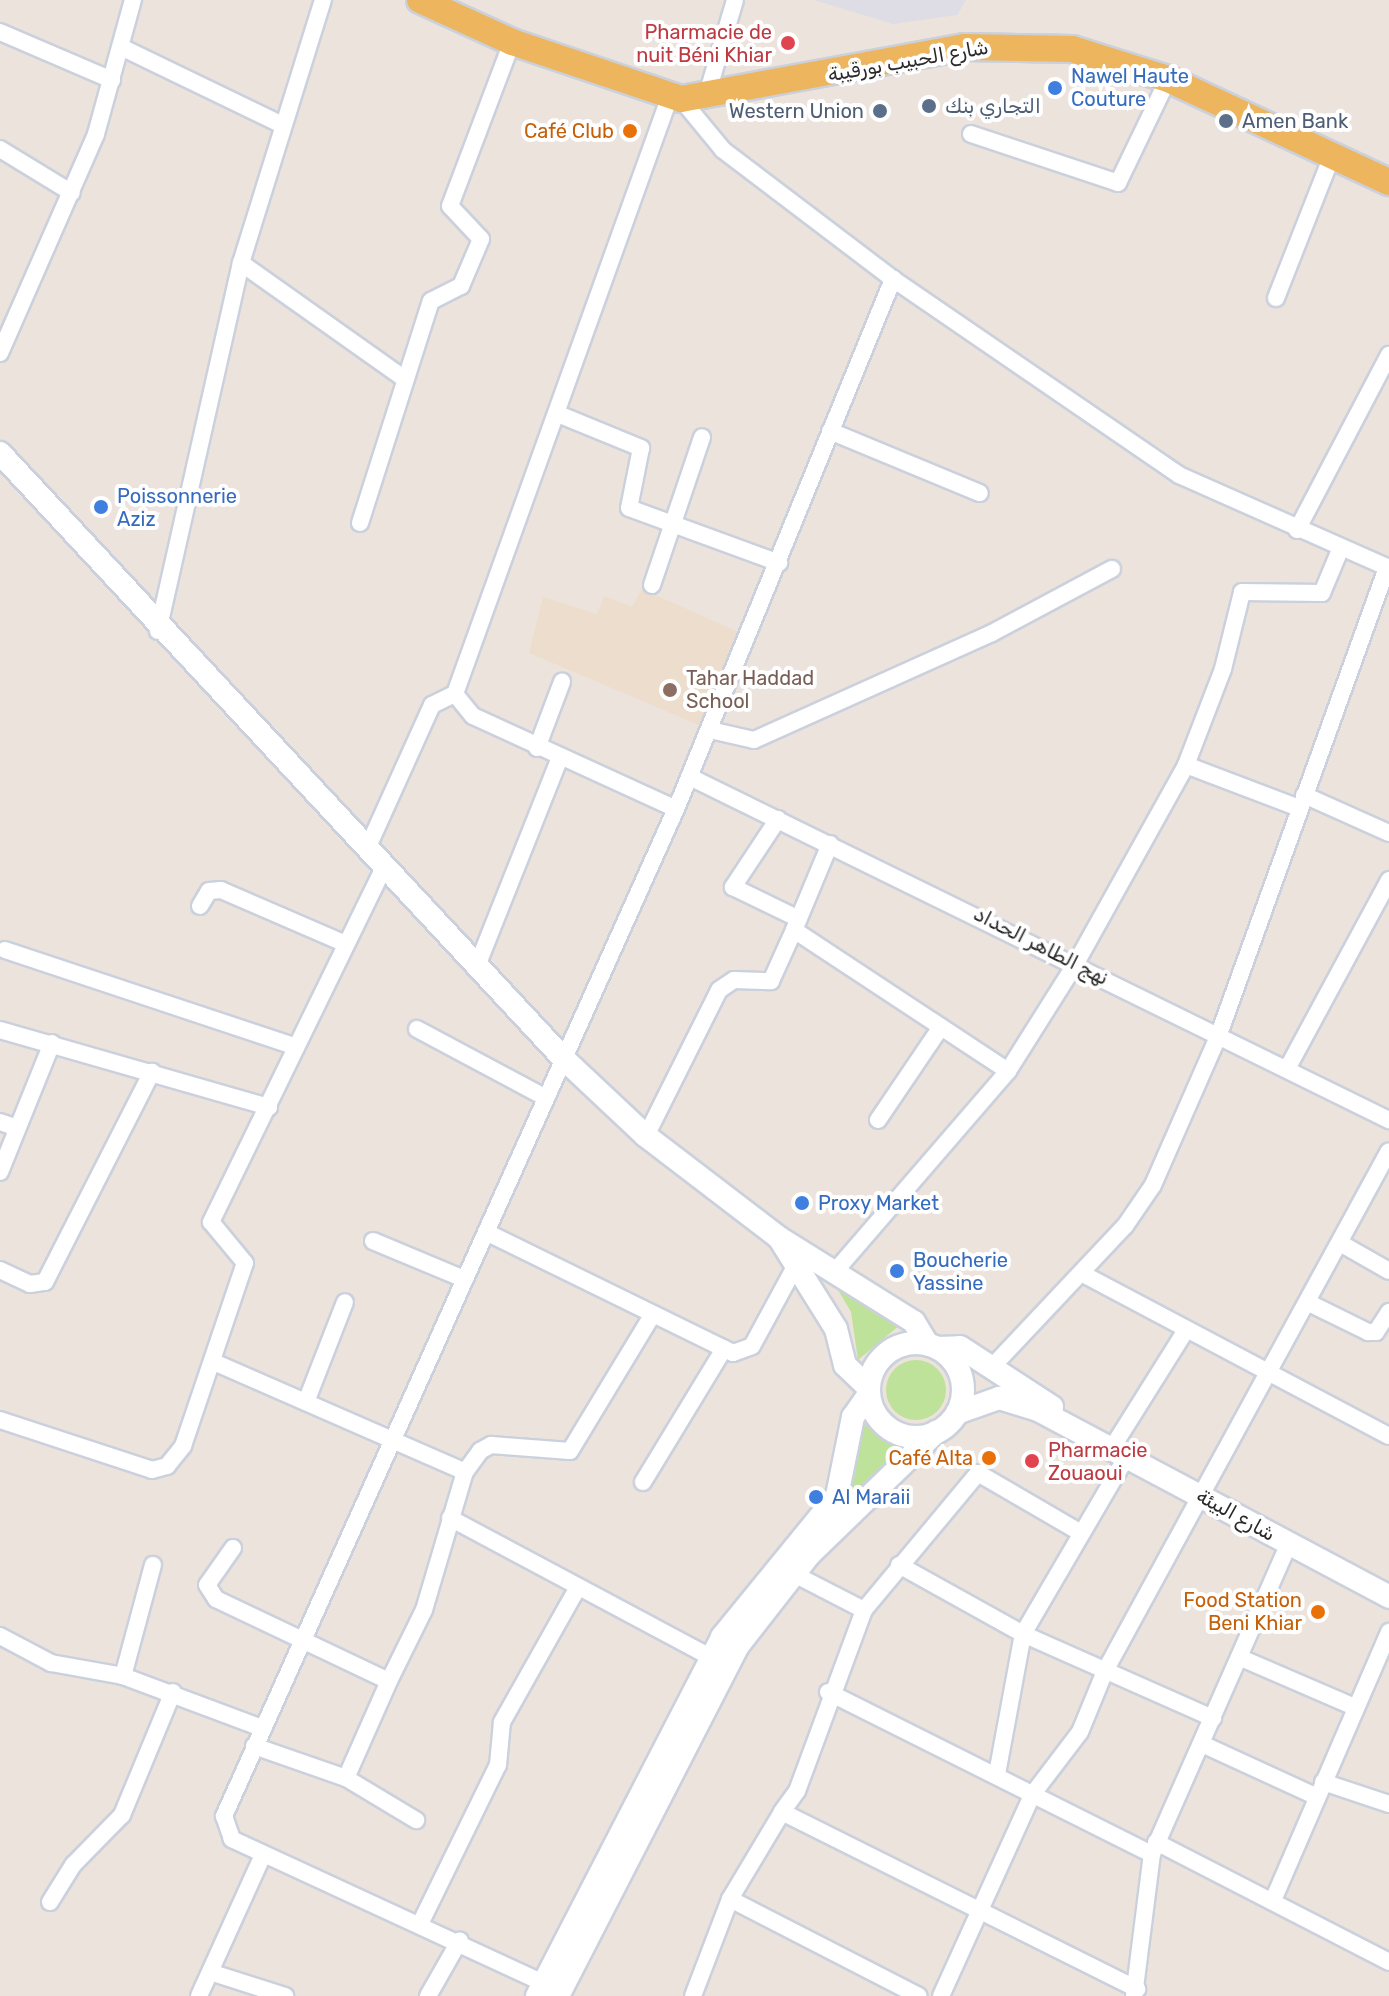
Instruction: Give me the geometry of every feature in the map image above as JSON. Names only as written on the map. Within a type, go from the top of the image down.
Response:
[{"type":"main road","name":"شارع الحبيب بورقيبة","points":[[420,0],[512,42],[685,99],[1007,43],[1072,49],[1168,79],[1333,153],[1389,182]]},
{"type":"street","points":[[0,353],[72,193],[112,80],[133,0]]},
{"type":"street","points":[[158,631],[241,263],[280,124],[323,0]]},
{"type":"street","points":[[367,849],[432,705],[455,694],[558,414],[685,99],[735,0]]},
{"type":"street","points":[[0,32],[112,80]]},
{"type":"street","points":[[360,523],[402,377],[432,298],[461,286],[481,239],[450,206],[512,42]]},
{"type":"street","points":[[121,47],[280,124]]},
{"type":"street","points":[[971,134],[1118,183],[1168,79]]},
{"type":"street","points":[[685,99],[723,150],[893,279],[1179,475],[1340,550],[1388,567],[1218,1037],[1142,1206],[992,1367]]},
{"type":"street","points":[[0,149],[72,193]]},
{"type":"street","points":[[1276,298],[1333,153]]},
{"type":"street","points":[[241,263],[402,377]]},
{"type":"street","points":[[893,279],[690,777],[464,1279],[395,1440],[300,1636],[224,1824],[232,1839],[263,1855],[460,1940],[550,1991],[726,1667],[792,1573],[957,1413],[1006,1399],[1083,1435]]},
{"type":"street","points":[[1297,530],[1389,355]]},
{"type":"street","points":[[558,414],[638,443],[629,508],[779,563]]},
{"type":"street","points":[[830,431],[980,493]]},
{"type":"street","points":[[652,585],[702,437]]},
{"type":"street","points":[[0,453],[158,631],[564,1059],[646,1136],[778,1237],[838,1268],[914,1322],[961,1378],[957,1413]]},
{"type":"street","points":[[838,1268],[1008,1071],[1076,963],[1186,765],[1223,669],[1242,592],[1322,593],[1340,550]]},
{"type":"street","points":[[710,730],[754,740],[992,633],[1112,569]]},
{"type":"street","points":[[537,748],[562,682]]},
{"type":"street","points":[[455,694],[473,716],[559,760],[676,809]]},
{"type":"street","points":[[477,966],[559,760]]},
{"type":"street","points":[[1186,765],[1389,833]]},
{"type":"street","name":"نهج الطاهر الحداد","points":[[690,777],[1076,963],[1218,1037],[1389,1120]]},
{"type":"street","points":[[778,819],[733,887],[796,925],[1008,1071]]},
{"type":"street","points":[[646,1136],[719,990],[734,980],[771,981],[830,844]]},
{"type":"street","points":[[0,1420],[99,1457],[160,1469],[183,1446],[216,1363],[245,1263],[211,1222],[384,867]]},
{"type":"street","points":[[1287,1069],[1389,880]]},
{"type":"street","points":[[200,906],[209,891],[221,890],[346,944]]},
{"type":"street","points":[[5,950],[296,1047]]},
{"type":"street","points":[[878,1120],[941,1027]]},
{"type":"street","points":[[417,1029],[546,1098]]},
{"type":"street","points":[[0,1030],[269,1107]]},
{"type":"street","points":[[0,1172],[52,1043]]},
{"type":"street","points":[[0,1270],[45,1282],[152,1072]]},
{"type":"street","points":[[0,1122],[17,1128]]},
{"type":"street","points":[[941,1996],[1032,1795],[1080,1732],[1105,1671],[1270,1375],[1389,1151]]},
{"type":"street","points":[[486,1232],[724,1349],[747,1351],[797,1263]]},
{"type":"street","points":[[778,1237],[836,1329],[845,1365],[869,1391],[893,1431],[936,1432]]},
{"type":"street","points":[[373,1241],[464,1279]]},
{"type":"street","points":[[1340,1243],[1389,1271]]},
{"type":"street","points":[[1081,1273],[1389,1436]]},
{"type":"street","points":[[306,1402],[345,1302]]},
{"type":"street","points":[[1309,1303],[1368,1332],[1376,1332],[1389,1312]]},
{"type":"street","points":[[346,1778],[424,1610],[465,1472],[491,1445],[570,1451],[653,1314]]},
{"type":"street","points":[[997,1774],[1023,1634],[1081,1533],[1119,1452],[1186,1330]]},
{"type":"street","points":[[564,1964],[710,1657],[778,1561],[837,1496],[853,1417],[869,1391],[876,1365],[893,1349],[960,1347],[1083,1435]]},
{"type":"street","points":[[643,1482],[724,1349]]},
{"type":"street","points":[[216,1363],[465,1472]]},
{"type":"street","name":"شارع البيئة","points":[[1083,1435],[1389,1597]]},
{"type":"street","points":[[693,1996],[730,1899],[797,1791],[828,1692],[864,1610],[899,1565],[978,1473],[1081,1533]]},
{"type":"street","points":[[450,1518],[710,1657]]},
{"type":"street","points":[[782,1812],[1136,1993],[1154,1848],[1289,1544]]},
{"type":"street","points":[[233,1548],[208,1592],[389,1681]]},
{"type":"street","points":[[123,1676],[153,1565]]},
{"type":"street","points":[[899,1565],[1023,1634],[1213,1718]]},
{"type":"street","points":[[792,1573],[864,1610]]},
{"type":"street","points":[[421,1922],[498,1765],[502,1722],[578,1587]]},
{"type":"street","points":[[1274,1898],[1389,1632]]},
{"type":"street","points":[[0,1636],[51,1663],[123,1676],[173,1692],[262,1728]]},
{"type":"street","points":[[1241,1658],[1355,1707]]},
{"type":"street","points":[[50,1902],[73,1865],[122,1815],[173,1692]]},
{"type":"street","points":[[828,1692],[997,1774],[1032,1795],[1274,1898],[1389,1962]]},
{"type":"street","points":[[1202,1744],[1320,1789],[1389,1804]]},
{"type":"street","points":[[254,1746],[346,1778],[416,1820]]},
{"type":"street","points":[[199,1996],[213,1973],[263,1855]]},
{"type":"street","points":[[730,1899],[919,1996]]},
{"type":"street","points":[[428,1996],[460,1940]]},
{"type":"street","points":[[213,1973],[285,1996]]},
{"type":"shaded area","points":[[814,0],[966,0],[957,15],[893,24]]},
{"type":"shaded area","name":"Tahar Haddad School","points":[[642,589],[747,636],[706,728],[529,653],[543,597],[597,614],[604,596],[632,607]]},
{"type":"green space","points":[[831,1278],[901,1324],[858,1360],[851,1312]]},
{"type":"green space","points":[[916,1360],[928,1362],[937,1369],[944,1378],[944,1402],[937,1411],[928,1418],[916,1420],[904,1418],[895,1411],[888,1402],[886,1390],[888,1378],[895,1369],[904,1362]]},
{"type":"green space","points":[[860,1420],[903,1453],[847,1503],[855,1475]]},
{"type":"place","name":"Pharmacie de nuit Béni Khiar","points":[[788,43]]},
{"type":"place","name":"Nawel Haute Couture","points":[[1055,88]]},
{"type":"place","name":"التجاري بنك","points":[[929,106]]},
{"type":"place","name":"Western Union","points":[[880,111]]},
{"type":"place","name":"Amen Bank","points":[[1226,121]]},
{"type":"place","name":"Café Club","points":[[630,131]]},
{"type":"place","name":"Poissonnerie Aziz","points":[[101,507]]},
{"type":"place","name":"Tahar Haddad School","points":[[670,690]]},
{"type":"place","name":"Proxy Market","points":[[802,1203]]},
{"type":"place","name":"Boucherie Yassine","points":[[897,1271]]},
{"type":"place","name":"Café Alta","points":[[989,1458]]},
{"type":"place","name":"Pharmacie Zouaoui","points":[[1032,1461]]},
{"type":"place","name":"Al Maraii","points":[[816,1497]]},
{"type":"place","name":"Food Station Beni Khiar","points":[[1318,1612]]}]
